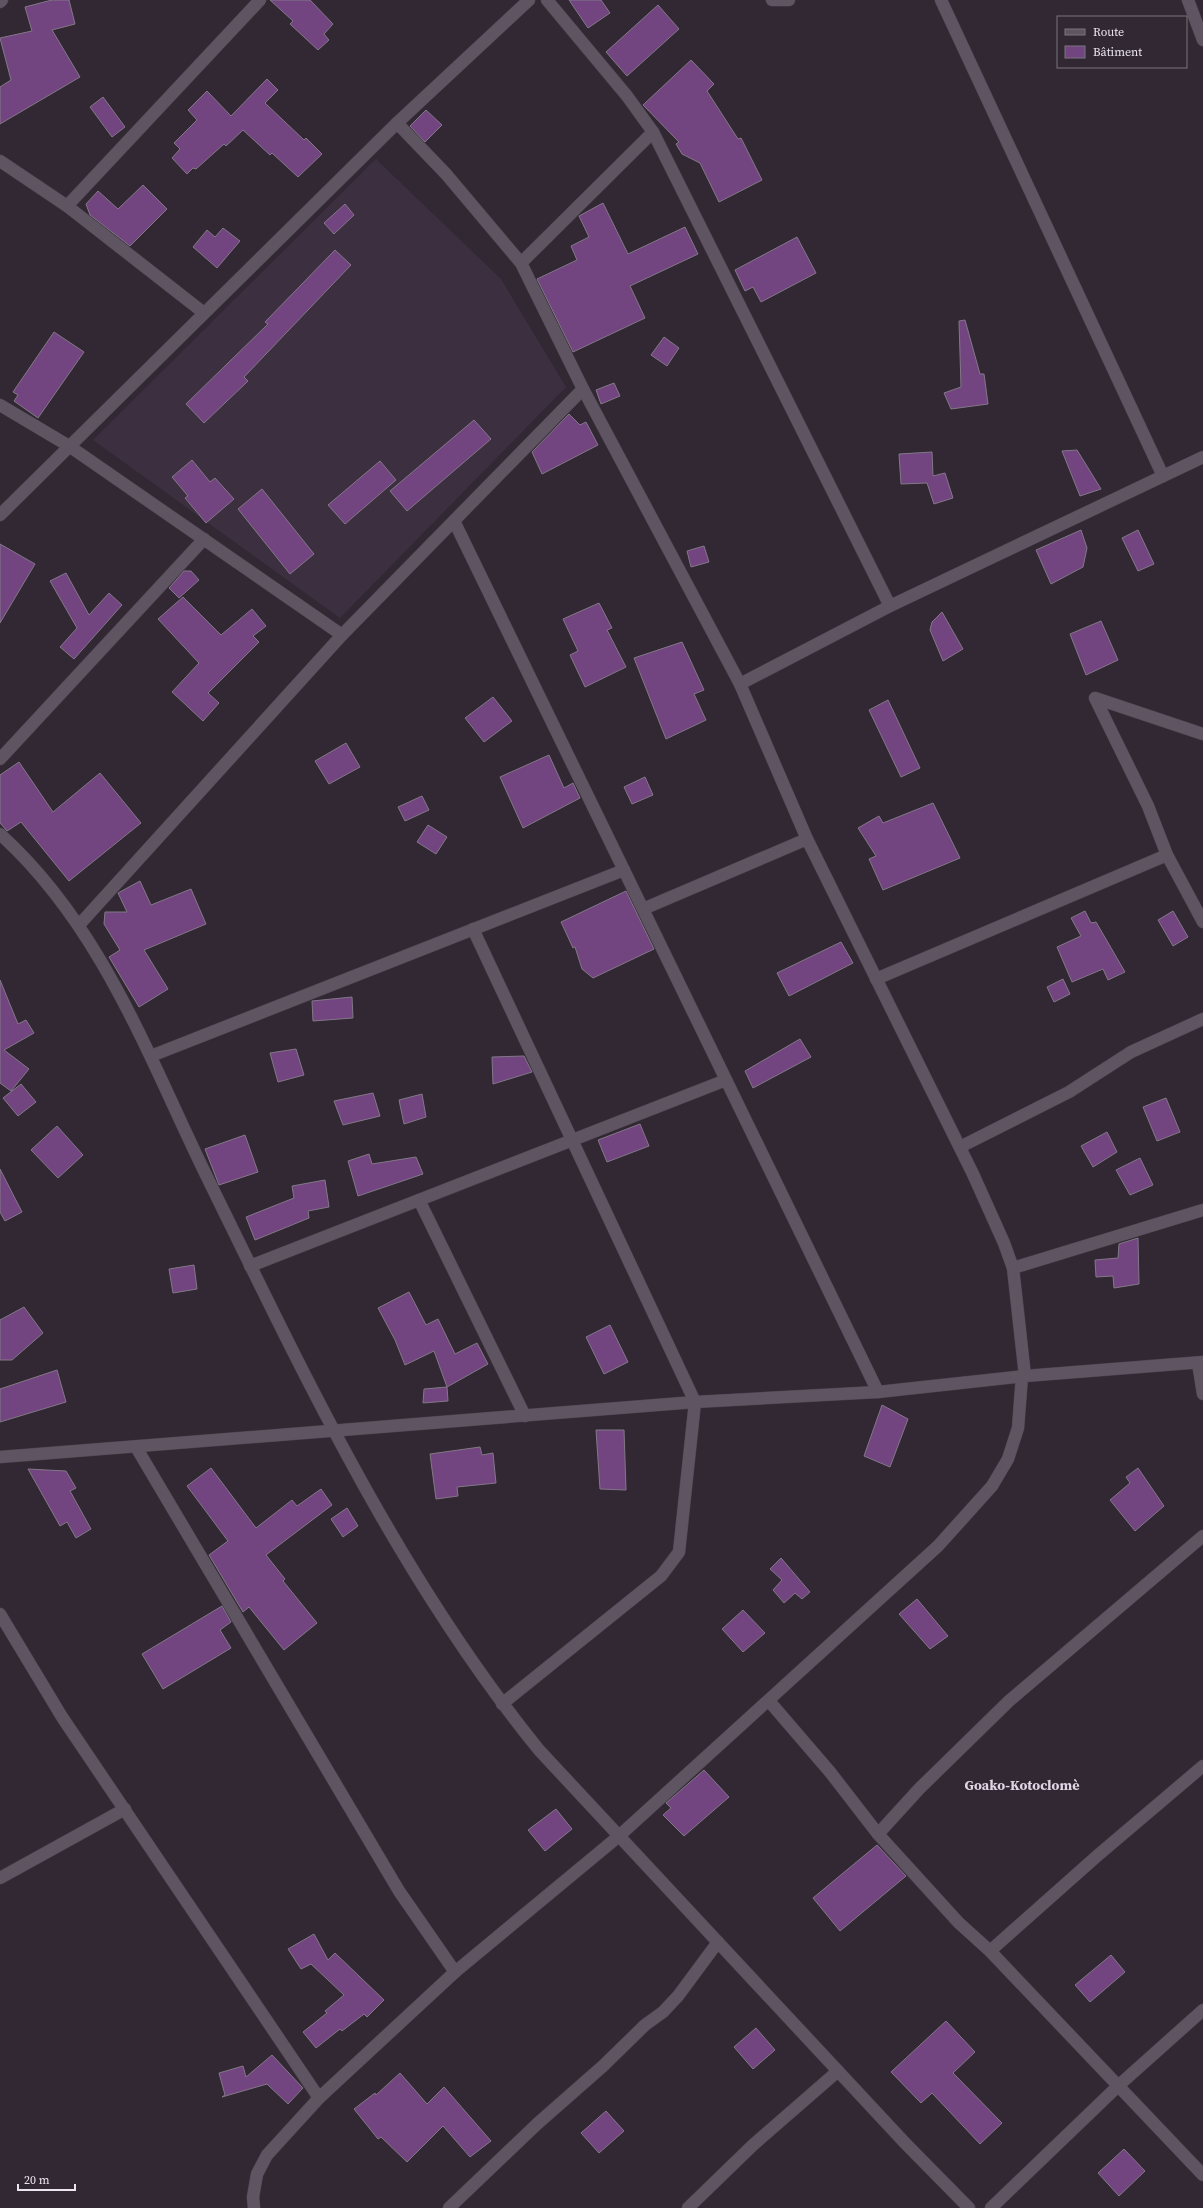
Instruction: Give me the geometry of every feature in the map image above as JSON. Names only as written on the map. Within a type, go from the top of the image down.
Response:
[{"type":"street","points":[[67,206],[260,0]]},
{"type":"street","points":[[0,515],[397,123],[529,0]]},
{"type":"street","points":[[547,0],[627,96],[653,132],[890,606]]},
{"type":"street","points":[[772,0],[788,0]]},
{"type":"street","points":[[941,0],[1163,476]]},
{"type":"street","points":[[1188,0],[1203,40]]},
{"type":"street","points":[[254,2208],[253,2197],[257,2174],[267,2155],[319,2098],[455,1972],[620,1836],[938,1546],[992,1486],[1008,1459],[1018,1428],[1024,1376],[1013,1268],[1004,1243],[960,1147],[807,839],[740,684],[583,389],[521,263],[446,174],[397,123]]},
{"type":"street","points":[[521,263],[653,132]]},
{"type":"street","points":[[0,161],[67,206],[204,313]]},
{"type":"street","points":[[79,925],[342,635],[583,389]]},
{"type":"street","points":[[0,405],[69,446],[342,635]]},
{"type":"street","points":[[740,684],[890,606],[1203,457]]},
{"type":"street","points":[[454,521],[878,1392]]},
{"type":"street","points":[[0,759],[204,539]]},
{"type":"street","points":[[1203,734],[1095,698],[1148,806],[1167,855],[1203,922]]},
{"type":"street","points":[[0,834],[44,878],[79,925],[113,982],[151,1056],[199,1162],[283,1334],[334,1431],[393,1536],[502,1704],[539,1750],[838,2071],[969,2208]]},
{"type":"street","points":[[642,909],[807,839]]},
{"type":"street","points":[[876,979],[1167,855]]},
{"type":"street","points":[[151,1056],[624,870]]},
{"type":"street","points":[[473,930],[695,1402],[679,1552],[670,1567],[661,1576],[502,1704]]},
{"type":"street","points":[[960,1147],[1069,1092],[1131,1052],[1203,1019]]},
{"type":"street","points":[[250,1266],[726,1080]]},
{"type":"street","points":[[419,1200],[525,1416]]},
{"type":"street","points":[[1013,1268],[1203,1210]]},
{"type":"street","points":[[0,1457],[695,1402],[878,1392],[1024,1376],[1200,1362],[1203,1394]]},
{"type":"street","points":[[136,1447],[399,1891],[455,1972]]},
{"type":"street","points":[[878,1834],[919,1789],[1009,1701],[1203,1536]]},
{"type":"street","points":[[0,1614],[62,1717],[319,2098]]},
{"type":"street","points":[[769,1701],[830,1772],[878,1834],[959,1923],[990,1951],[1203,2175]]},
{"type":"street","points":[[990,1951],[1097,1856],[1203,1766]]},
{"type":"street","points":[[0,1878],[124,1809]]},
{"type":"street","points":[[449,2208],[537,2124],[603,2066],[645,2025],[663,2012],[678,1996],[718,1942]]},
{"type":"street","points":[[991,2208],[1118,2086],[1203,2010]]},
{"type":"street","points":[[688,2208],[753,2145],[838,2071]]},
{"type":"shaded area","points":[[376,159],[501,279],[566,387],[340,618],[93,440]]},
{"type":"building","points":[[52,0],[69,0],[75,24],[52,30],[80,77],[0,124],[0,87],[11,80],[0,38],[32,31],[25,7]]},
{"type":"building","points":[[270,0],[310,0],[333,24],[324,34],[329,40],[318,50],[290,24],[293,21]]},
{"type":"building","points":[[569,0],[601,0],[610,13],[588,28]]},
{"type":"building","points":[[658,5],[679,29],[627,76],[606,52]]},
{"type":"building","points":[[691,60],[714,84],[707,91],[738,139],[741,138],[762,180],[719,202],[700,163],[682,154],[676,144],[679,142],[643,105]]},
{"type":"building","points":[[267,79],[278,90],[265,103],[304,140],[306,138],[322,154],[298,177],[272,153],[270,155],[243,130],[226,146],[224,144],[196,169],[193,168],[187,174],[172,158],[180,149],[174,143],[197,120],[188,110],[207,91],[231,116]]},
{"type":"building","points":[[103,97],[125,127],[112,137],[90,107]]},
{"type":"building","points":[[426,110],[442,125],[425,142],[410,126]]},
{"type":"building","points":[[143,185],[167,209],[130,246],[90,215],[86,204],[98,191],[118,209]]},
{"type":"building","points":[[603,203],[628,254],[685,227],[698,254],[630,286],[645,318],[573,352],[537,279],[577,260],[571,246],[589,237],[579,216]]},
{"type":"building","points":[[345,204],[354,215],[334,234],[324,223]]},
{"type":"building","points":[[223,228],[240,241],[217,268],[193,247],[207,230],[215,237]]},
{"type":"building","points":[[797,237],[816,273],[761,302],[753,287],[745,291],[735,270]]},
{"type":"building","points":[[335,250],[351,265],[244,377],[248,381],[204,423],[186,404],[268,324],[265,322]]},
{"type":"building","points":[[965,320],[980,374],[984,374],[988,404],[951,409],[944,393],[961,387],[959,321]]},
{"type":"building","points":[[54,332],[84,352],[38,418],[14,401],[18,395],[13,392]]},
{"type":"building","points":[[664,337],[679,348],[667,366],[651,355]]},
{"type":"building","points":[[614,383],[620,396],[601,404],[596,390]]},
{"type":"building","points":[[569,414],[580,425],[586,422],[598,445],[542,474],[532,452]]},
{"type":"building","points":[[474,420],[491,439],[407,511],[390,491]]},
{"type":"building","points":[[1077,450],[1101,489],[1080,496],[1062,451]]},
{"type":"building","points":[[932,452],[933,476],[945,473],[953,498],[934,504],[927,483],[901,484],[899,454]]},
{"type":"building","points":[[192,460],[210,482],[215,478],[234,499],[206,523],[185,498],[188,496],[172,477]]},
{"type":"building","points":[[380,461],[396,480],[345,524],[328,505]]},
{"type":"building","points":[[262,489],[314,554],[290,574],[238,509]]},
{"type":"building","points":[[1081,530],[1087,548],[1083,567],[1051,584],[1036,550]]},
{"type":"building","points":[[1138,530],[1154,564],[1138,571],[1122,538]]},
{"type":"building","points":[[0,544],[35,564],[0,623]]},
{"type":"building","points":[[704,546],[709,562],[691,567],[687,551]]},
{"type":"building","points":[[184,571],[191,571],[199,580],[179,598],[169,588]]},
{"type":"building","points":[[66,573],[89,615],[109,593],[122,605],[74,659],[60,647],[77,628],[50,581]]},
{"type":"building","points":[[183,597],[221,635],[252,609],[266,626],[253,636],[259,642],[208,693],[219,703],[203,721],[172,692],[199,663],[158,619]]},
{"type":"building","points":[[599,603],[612,628],[607,630],[626,667],[585,687],[570,655],[578,651],[563,619]]},
{"type":"building","points":[[942,612],[963,649],[943,661],[930,630],[932,622]]},
{"type":"building","points":[[1101,621],[1118,660],[1086,675],[1070,634]]},
{"type":"building","points":[[682,642],[704,690],[694,694],[706,720],[666,739],[634,658]]},
{"type":"building","points":[[493,697],[512,721],[484,742],[465,718]]},
{"type":"building","points":[[888,700],[920,768],[901,777],[869,710]]},
{"type":"building","points":[[346,743],[360,767],[329,784],[315,761]]},
{"type":"building","points":[[549,755],[564,788],[573,783],[580,798],[523,828],[500,777]]},
{"type":"building","points":[[19,762],[53,812],[100,773],[141,823],[69,881],[21,822],[7,831],[0,823],[0,775]]},
{"type":"building","points":[[645,777],[653,795],[632,804],[624,787]]},
{"type":"building","points":[[422,796],[429,810],[405,821],[398,807]]},
{"type":"building","points":[[933,803],[960,858],[883,890],[869,859],[876,856],[858,828],[879,816],[883,823]]},
{"type":"building","points":[[428,825],[447,837],[436,854],[417,842]]},
{"type":"building","points":[[140,881],[151,905],[191,889],[206,924],[144,950],[168,989],[139,1007],[109,957],[120,950],[104,924],[105,912],[127,912],[118,893]]},
{"type":"building","points":[[626,891],[654,949],[593,978],[582,969],[575,947],[573,948],[561,922]]},
{"type":"building","points":[[1085,911],[1091,923],[1096,922],[1125,972],[1108,980],[1103,969],[1072,982],[1057,947],[1081,936],[1071,918]]},
{"type":"building","points":[[1173,911],[1188,937],[1173,946],[1158,920]]},
{"type":"building","points":[[841,942],[853,963],[789,996],[777,973]]},
{"type":"building","points":[[1063,979],[1070,994],[1054,1002],[1047,987]]},
{"type":"building","points":[[0,980],[18,1024],[26,1020],[34,1033],[4,1050],[29,1069],[11,1091],[0,1083]]},
{"type":"building","points":[[352,997],[353,1018],[313,1021],[312,1001]]},
{"type":"building","points":[[800,1039],[811,1057],[753,1088],[745,1071]]},
{"type":"building","points":[[296,1049],[304,1075],[278,1082],[270,1053]]},
{"type":"building","points":[[524,1056],[532,1072],[493,1084],[492,1057]]},
{"type":"building","points":[[21,1084],[36,1102],[18,1116],[3,1098]]},
{"type":"building","points":[[373,1093],[380,1116],[343,1125],[334,1101]]},
{"type":"building","points":[[422,1094],[426,1117],[404,1124],[399,1100]]},
{"type":"building","points":[[1166,1098],[1180,1132],[1157,1141],[1143,1107]]},
{"type":"building","points":[[640,1124],[649,1146],[607,1162],[598,1140]]},
{"type":"building","points":[[57,1126],[83,1155],[58,1178],[31,1150]]},
{"type":"building","points":[[1107,1132],[1117,1152],[1093,1167],[1081,1146]]},
{"type":"building","points":[[245,1135],[258,1172],[219,1185],[205,1149]]},
{"type":"building","points":[[369,1154],[372,1164],[416,1157],[423,1174],[358,1196],[348,1161]]},
{"type":"building","points":[[1140,1158],[1153,1185],[1130,1195],[1116,1170]]},
{"type":"building","points":[[0,1169],[22,1212],[5,1221],[0,1212]]},
{"type":"building","points":[[325,1180],[329,1207],[308,1211],[309,1218],[255,1240],[246,1217],[294,1198],[292,1186]]},
{"type":"building","points":[[1138,1238],[1139,1284],[1114,1288],[1113,1276],[1096,1277],[1095,1260],[1118,1258],[1119,1244]]},
{"type":"building","points":[[194,1265],[197,1289],[173,1293],[169,1269]]},
{"type":"building","points":[[409,1292],[426,1325],[438,1319],[455,1354],[477,1343],[488,1364],[447,1387],[434,1351],[405,1365],[395,1340],[378,1308]]},
{"type":"building","points":[[24,1307],[43,1333],[12,1360],[0,1360],[0,1320]]},
{"type":"building","points":[[610,1325],[628,1362],[604,1374],[586,1337]]},
{"type":"building","points":[[57,1370],[66,1402],[0,1422],[0,1389]]},
{"type":"building","points":[[447,1387],[448,1401],[423,1403],[424,1389]]},
{"type":"building","points":[[882,1405],[908,1419],[890,1467],[864,1456]]},
{"type":"building","points":[[596,1430],[624,1430],[626,1490],[600,1489]]},
{"type":"building","points":[[480,1447],[482,1455],[493,1453],[496,1483],[457,1487],[458,1496],[436,1499],[430,1454]]},
{"type":"building","points":[[211,1468],[256,1528],[292,1500],[297,1506],[321,1489],[332,1505],[266,1555],[285,1579],[283,1581],[317,1623],[284,1650],[249,1607],[243,1612],[209,1555],[228,1541],[187,1486]]},
{"type":"building","points":[[1138,1468],[1164,1506],[1135,1531],[1110,1500],[1130,1483],[1126,1477]]},
{"type":"building","points":[[28,1469],[66,1471],[76,1488],[70,1491],[91,1529],[76,1538],[67,1522],[60,1526]]},
{"type":"building","points":[[347,1508],[358,1526],[343,1537],[331,1519]]},
{"type":"building","points":[[781,1558],[810,1592],[802,1599],[795,1593],[784,1603],[773,1590],[782,1580],[770,1569]]},
{"type":"building","points":[[917,1599],[948,1636],[930,1649],[899,1614]]},
{"type":"building","points":[[222,1606],[231,1622],[220,1630],[231,1648],[163,1689],[142,1654]]},
{"type":"building","points":[[743,1610],[765,1633],[743,1652],[722,1629]]},
{"type":"building","points":[[704,1770],[729,1797],[684,1836],[663,1815],[671,1808],[666,1803]]},
{"type":"building","points":[[556,1809],[572,1829],[545,1851],[528,1830]]},
{"type":"building","points":[[877,1845],[906,1876],[840,1931],[813,1898]]},
{"type":"building","points":[[314,1934],[328,1960],[335,1953],[384,2000],[367,2017],[364,2014],[342,2031],[340,2029],[316,2048],[303,2032],[327,2013],[325,2011],[344,1995],[311,1964],[301,1969],[288,1949]]},
{"type":"building","points":[[1111,1955],[1125,1972],[1090,2002],[1075,1985]]},
{"type":"building","points":[[946,2021],[975,2052],[953,2073],[1002,2123],[980,2144],[932,2093],[921,2103],[891,2072]]},
{"type":"building","points":[[756,2028],[775,2050],[753,2069],[734,2047]]},
{"type":"building","points":[[272,2055],[303,2088],[288,2104],[267,2084],[222,2097],[225,2095],[219,2073],[243,2066],[246,2077]]},
{"type":"building","points":[[400,2073],[427,2104],[444,2087],[491,2141],[470,2157],[443,2126],[407,2162],[381,2137],[378,2139],[354,2109],[375,2093],[376,2095]]},
{"type":"building","points":[[606,2111],[624,2131],[599,2153],[581,2133]]},
{"type":"building","points":[[1124,2149],[1145,2171],[1119,2196],[1098,2173]]},
{"type":"district","name":"Goako-Kotoclomè","points":[[1022,1785]]}]
